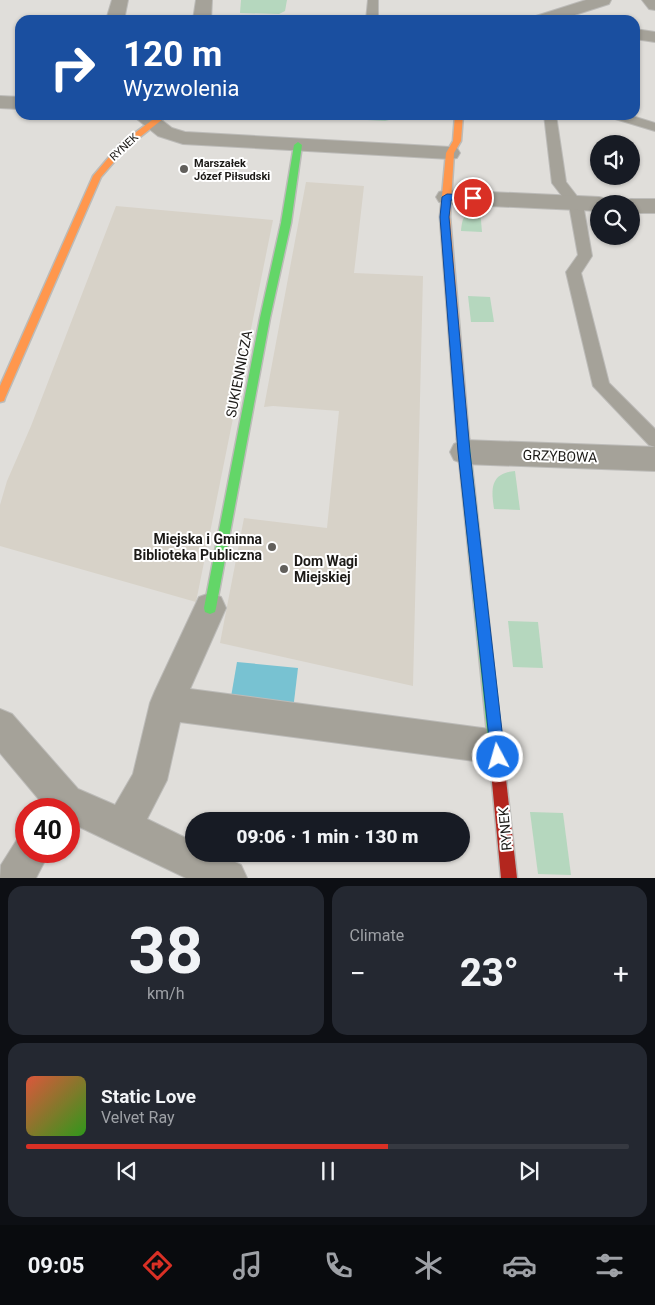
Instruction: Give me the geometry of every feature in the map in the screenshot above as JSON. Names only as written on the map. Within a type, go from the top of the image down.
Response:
[{"type":"street","points":[[116,15],[120,0]]},
{"type":"street","points":[[202,15],[204,0]]},
{"type":"street","points":[[562,15],[603,0]]},
{"type":"street","points":[[650,0],[655,5]]},
{"type":"street","points":[[640,35],[655,37]]},
{"type":"street","points":[[0,102],[15,103]]},
{"type":"street","name":"RYNEK","points":[[3,383],[98,176],[122,146],[150,120]]},
{"type":"street","name":"RYNEK","points":[[155,120],[164,132],[183,138],[450,154]]},
{"type":"street","name":"RYNEK","points":[[459,120],[457,141],[450,154],[445,217],[464,452],[497,747],[509,878]]},
{"type":"street","name":"SUKIENNICZA","points":[[210,608],[264,318],[286,223],[298,145]]},
{"type":"street","points":[[447,197],[590,204]]},
{"type":"street","points":[[640,206],[655,206]]},
{"type":"street","name":"GRZYBOWA","points":[[464,452],[651,453]]},
{"type":"street","points":[[123,827],[149,780],[167,703],[210,608]]},
{"type":"street","points":[[167,703],[497,747]]},
{"type":"street","points":[[0,726],[57,798]]},
{"type":"street","points":[[80,812],[123,827],[228,878]]},
{"type":"street","points":[[14,878],[23,863]]},
{"type":"lane","points":[[372,15],[373,0]]},
{"type":"lane","points":[[551,120],[559,183],[576,204],[585,256],[573,272],[601,386],[651,453]]},
{"type":"lane","points":[[631,120],[655,128]]},
{"type":"shaded area","points":[[306,182],[364,186],[354,273],[423,276],[413,686],[220,643],[244,518],[327,528],[339,411],[264,407]]},
{"type":"shaded area","points":[[116,206],[273,220],[196,602],[0,546],[0,505],[7,481],[31,426]]},
{"type":"green space","points":[[241,0],[287,0],[285,11],[279,14],[240,13]]},
{"type":"green space","points":[[480,209],[482,232],[461,231],[465,216],[471,211]]},
{"type":"green space","points":[[468,296],[490,297],[494,322],[471,322]]},
{"type":"green space","points":[[515,471],[520,510],[494,509],[492,495],[494,483],[501,475]]},
{"type":"green space","points":[[508,621],[538,622],[543,668],[513,667]]},
{"type":"green space","points":[[530,812],[563,813],[571,875],[538,874]]},
{"type":"water","points":[[237,662],[298,668],[291,727],[227,720]]},
{"type":"traffic: fast","points":[[210,608],[265,318],[286,223],[298,145]]},
{"type":"traffic: fast","points":[[463,439],[497,761]]},
{"type":"traffic: slow","points":[[0,398],[97,176],[123,146],[157,120]]},
{"type":"traffic: slow","points":[[459,120],[457,141],[450,153],[445,217],[463,439]]},
{"type":"traffic: jam","points":[[497,761],[509,878]]},
{"type":"place","name":"Marszałek Józef Piłsudski","points":[[184,169]]},
{"type":"place","name":"Miejska i Gminna Biblioteka Publiczna","points":[[272,547]]},
{"type":"place","name":"Dom Wagi Miejskiej","points":[[284,569]]},
{"type":"route","points":[[473,198],[447,197],[445,217],[464,452],[498,757]]}]
